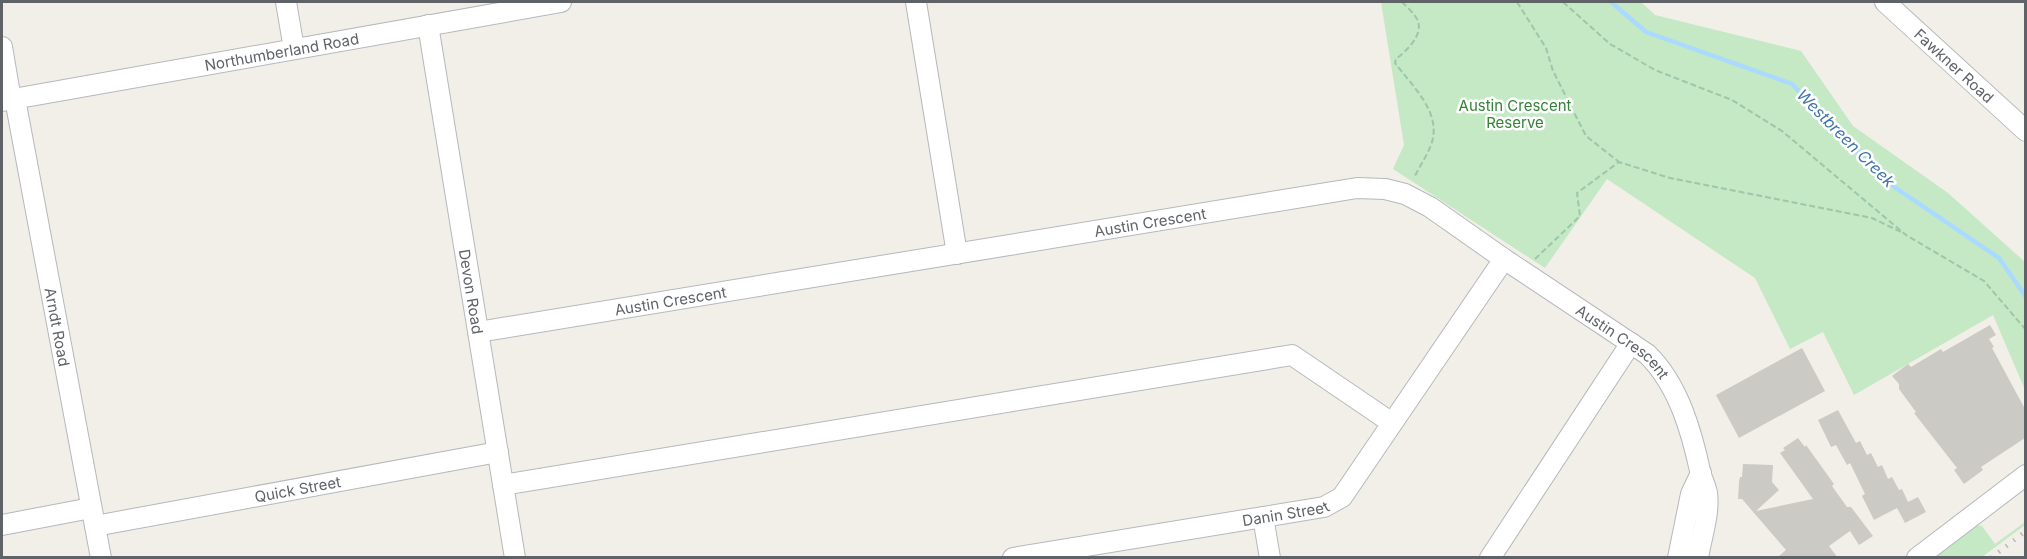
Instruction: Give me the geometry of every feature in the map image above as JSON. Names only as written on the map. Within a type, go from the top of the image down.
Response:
[{"type":"street","points":[[286,2],[294,49]]},
{"type":"street","name":"Northumberland Road","points":[[9,100],[561,2]]},
{"type":"street","points":[[916,2],[957,254]]},
{"type":"street","name":"Fawkner Road","points":[[1885,2],[2025,131]]},
{"type":"street","name":"Devon Road","points":[[428,25],[515,558]]},
{"type":"street","name":"Arndt Road","points":[[2,47],[9,100],[100,558]]},
{"type":"street","name":"Austin Crescent","points":[[478,332],[1357,188],[1385,189],[1405,194],[1430,207],[1504,260],[1631,343],[1656,362],[1670,383],[1694,443],[1707,494],[1698,558]]},
{"type":"street","name":"Danin Street","points":[[1012,558],[1324,507],[1342,497],[1504,260]]},
{"type":"street","points":[[1490,558],[1631,343]]},
{"type":"street","points":[[503,485],[1292,355],[1392,423]]},
{"type":"street","name":"Quick Street","points":[[2,525],[93,517],[498,452]]},
{"type":"street","points":[[1678,558],[1691,494],[1701,473]]},
{"type":"street","points":[[1917,558],[2025,475]]},
{"type":"street","points":[[1263,517],[1270,558]]},
{"type":"path","points":[[1402,2],[1417,20],[1418,30],[1414,41],[1396,59],[1395,63],[1427,106],[1433,128],[1432,143],[1405,194]]},
{"type":"path","points":[[1517,2],[1546,48],[1553,71],[1586,136],[1619,162],[1670,178],[1872,218],[1906,235],[1984,281],[2025,330]]},
{"type":"path","points":[[1563,2],[1610,44],[1655,69],[1732,100],[1782,131],[1906,235]]},
{"type":"path","points":[[1522,272],[1580,216],[1577,193],[1619,162]]},
{"type":"green space","name":"Austin Crescent Reserve","points":[[1381,2],[1641,2],[1655,15],[1801,51],[1853,126],[1948,193],[2025,262],[2025,390],[1993,315],[1854,395],[1823,332],[1790,349],[1755,278],[1607,179],[1545,268],[1393,169],[1404,145]]},
{"type":"green space","points":[[2025,522],[2025,525],[1982,557],[1927,558],[1971,524],[1982,526],[1995,544]]},
{"type":"building","points":[[1990,325],[1996,335],[1989,339],[1994,347],[1992,348],[2025,409],[2025,438],[1981,467],[1983,470],[1964,484],[1954,470],[1957,468],[1914,413],[1916,412],[1892,376],[1908,364],[1911,367],[1941,349],[1943,352]]},
{"type":"building","points":[[1802,348],[1825,391],[1739,438],[1716,395]]},
{"type":"building","points":[[1838,410],[1856,443],[1860,441],[1867,455],[1871,453],[1878,467],[1882,465],[1888,479],[1892,477],[1899,490],[1902,489],[1908,502],[1918,497],[1926,512],[1905,523],[1897,508],[1874,520],[1850,463],[1847,465],[1836,445],[1831,447],[1818,420]]},
{"type":"building","points":[[1798,438],[1805,447],[1806,445],[1834,484],[1832,486],[1847,507],[1851,507],[1873,536],[1859,545],[1850,531],[1829,546],[1838,558],[1777,558],[1786,550],[1742,499],[1738,499],[1743,464],[1773,465],[1772,482],[1779,490],[1756,511],[1813,499],[1780,453],[1785,450],[1783,448]]},
{"type":"waterway","name":"Westbreen Creek","points":[[1611,2],[1646,32],[1792,84],[1890,184],[1999,258],[2026,297]]},
{"type":"railway","points":[[1991,558],[2026,531]]}]
